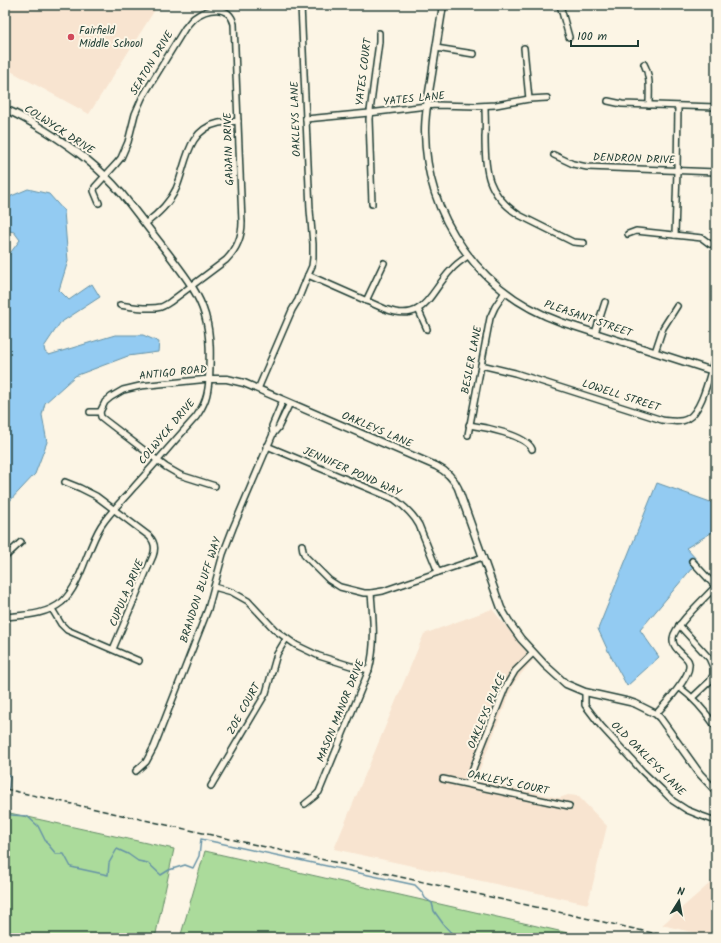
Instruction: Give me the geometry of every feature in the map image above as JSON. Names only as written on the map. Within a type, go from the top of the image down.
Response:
[{"type":"street","name":"OAKLEYS LANE","points":[[301,5],[313,252],[312,266],[258,389],[444,470],[452,478],[458,488],[499,601],[514,630],[545,665],[572,687],[585,692],[630,702],[656,714],[665,723],[700,774],[714,787]]},
{"type":"street","name":"PLEASANT STREET","points":[[443,5],[427,106],[425,132],[427,155],[430,176],[438,202],[455,237],[468,256],[485,275],[504,292],[520,303],[546,316],[594,333],[714,371]]},
{"type":"street","points":[[560,5],[569,37]]},
{"type":"street","name":"GAWAIN DRIVE","points":[[120,305],[156,308],[170,302],[226,260],[236,248],[241,235],[242,222],[234,24],[229,15],[222,10],[206,12]]},
{"type":"street","name":"SEATON DRIVE","points":[[99,203],[94,191],[95,187],[116,164],[125,150],[136,110],[147,88],[188,24],[194,18],[206,12]]},
{"type":"street","name":"YATES COURT","points":[[372,204],[368,126],[379,33]]},
{"type":"street","points":[[436,48],[474,54]]},
{"type":"street","points":[[524,48],[529,99]]},
{"type":"street","points":[[644,64],[648,70],[649,105]]},
{"type":"street","name":"YATES LANE","points":[[306,119],[427,106],[496,106],[529,99],[547,98]]},
{"type":"street","points":[[608,101],[622,104],[678,107],[716,107]]},
{"type":"street","points":[[485,106],[486,167],[490,182],[497,196],[507,207],[519,215],[573,242],[584,243]]},
{"type":"street","points":[[675,235],[678,107]]},
{"type":"street","name":"COLWYCK DRIVE","points":[[5,109],[27,120],[76,151],[105,176],[122,194],[186,278],[199,298],[209,331],[210,344],[208,392],[206,401],[201,410],[100,528],[69,595],[52,609],[36,614],[5,617]]},
{"type":"street","points":[[145,224],[159,213],[170,199],[179,180],[188,149],[194,139],[203,131],[215,124],[238,121]]},
{"type":"street","name":"DENDRON DRIVE","points":[[554,155],[573,164],[587,167],[716,172]]},
{"type":"street","points":[[628,234],[636,231],[702,238],[710,244]]},
{"type":"street","points":[[308,275],[394,312],[413,312],[418,310],[426,302],[451,270],[468,256]]},
{"type":"street","points":[[366,301],[384,263]]},
{"type":"street","name":"BESLER LANE","points":[[468,435],[490,318],[504,292]]},
{"type":"street","points":[[594,333],[605,302]]},
{"type":"street","points":[[655,352],[663,328],[677,306]]},
{"type":"street","points":[[418,310],[426,329]]},
{"type":"street","name":"LOWELL STREET","points":[[481,365],[515,373],[669,421],[680,421],[688,419],[698,407],[714,371],[716,355]]},
{"type":"street","name":"ANTIGO ROAD","points":[[100,412],[105,402],[111,397],[123,390],[140,386],[220,379],[234,380],[258,389]]},
{"type":"street","name":"BRANDON BLUFF WAY","points":[[273,434],[272,426],[283,400]]},
{"type":"street","name":"BRANDON BLUFF WAY","points":[[136,771],[146,762],[152,753],[208,609],[223,554],[233,528],[267,446],[278,428],[290,403]]},
{"type":"street","points":[[90,412],[100,412],[101,417],[170,470],[180,475],[215,486]]},
{"type":"street","points":[[469,425],[495,430],[519,438],[530,445],[532,449]]},
{"type":"street","name":"JENNIFER POND WAY","points":[[267,446],[387,496],[400,503],[416,518],[438,572]]},
{"type":"street","points":[[65,482],[89,492],[114,510]]},
{"type":"street","name":"CUPULA DRIVE","points":[[113,649],[155,550],[154,543],[149,536],[114,510]]},
{"type":"street","points":[[5,557],[21,542]]},
{"type":"street","points":[[302,545],[305,556],[334,584],[353,591],[364,593],[382,591],[483,557]]},
{"type":"street","points":[[656,714],[679,687],[688,672],[688,660],[676,649],[673,643],[673,637],[679,625],[716,587],[692,561]]},
{"type":"street","points":[[214,587],[232,592],[248,601],[275,630],[300,648],[319,656],[369,670]]},
{"type":"street","name":"MASON MANOR DRIVE","points":[[305,804],[319,792],[369,670],[372,659],[374,626],[371,593]]},
{"type":"street","points":[[52,609],[61,624],[68,630],[140,661]]},
{"type":"street","points":[[679,625],[709,658],[713,667],[713,675],[710,681],[692,697]]},
{"type":"street","name":"ZOE COURT","points":[[211,786],[266,694],[276,654],[286,639]]},
{"type":"street","name":"OAKLEYS PLACE","points":[[468,784],[506,688],[516,671],[533,652]]},
{"type":"street","points":[[679,687],[692,697],[716,727]]},
{"type":"street","name":"OLD OAKLEYS LANE","points":[[585,692],[585,705],[601,726],[643,772],[673,801],[687,810],[716,821]]},
{"type":"street","name":"OAKLEY'S COURT","points":[[443,778],[569,806]]},
{"type":"shaded area","name":"Fairfield Middle School","points":[[5,5],[158,5],[89,114],[5,68]]},
{"type":"shaded area","points":[[492,609],[533,660],[514,683],[477,776],[478,780],[559,798],[568,795],[578,796],[607,826],[588,904],[334,849],[424,634]]},
{"type":"shaded area","points":[[716,878],[716,938],[662,925]]},
{"type":"green space","points":[[5,812],[174,849],[155,938],[5,938]]},
{"type":"green space","points":[[205,851],[590,938],[180,938]]},
{"type":"water","points":[[28,189],[49,194],[64,211],[68,261],[59,290],[69,300],[92,284],[100,297],[60,323],[44,347],[45,352],[49,355],[115,335],[143,335],[159,342],[158,352],[128,356],[75,376],[45,403],[42,415],[47,442],[35,474],[5,506],[5,260],[20,240],[14,232],[5,230],[5,194],[9,197]]},
{"type":"water","points":[[657,483],[716,504],[716,530],[686,548],[698,561],[640,630],[659,657],[627,686],[598,629]]},
{"type":"waterway","points":[[5,771],[10,777],[9,787],[5,792]]},
{"type":"waterway","points":[[5,809],[11,815],[27,816],[38,826],[46,842],[56,854],[64,854],[71,867],[108,875],[109,863],[117,849],[138,861],[148,863],[161,875],[169,870],[185,865],[193,868],[199,856],[201,839],[415,885],[422,892],[425,898],[432,903],[434,911],[456,938]]},
{"type":"railway","points":[[5,789],[675,938]]},
{"type":"place","name":"Fairfield Middle School","points":[[71,37]]}]
